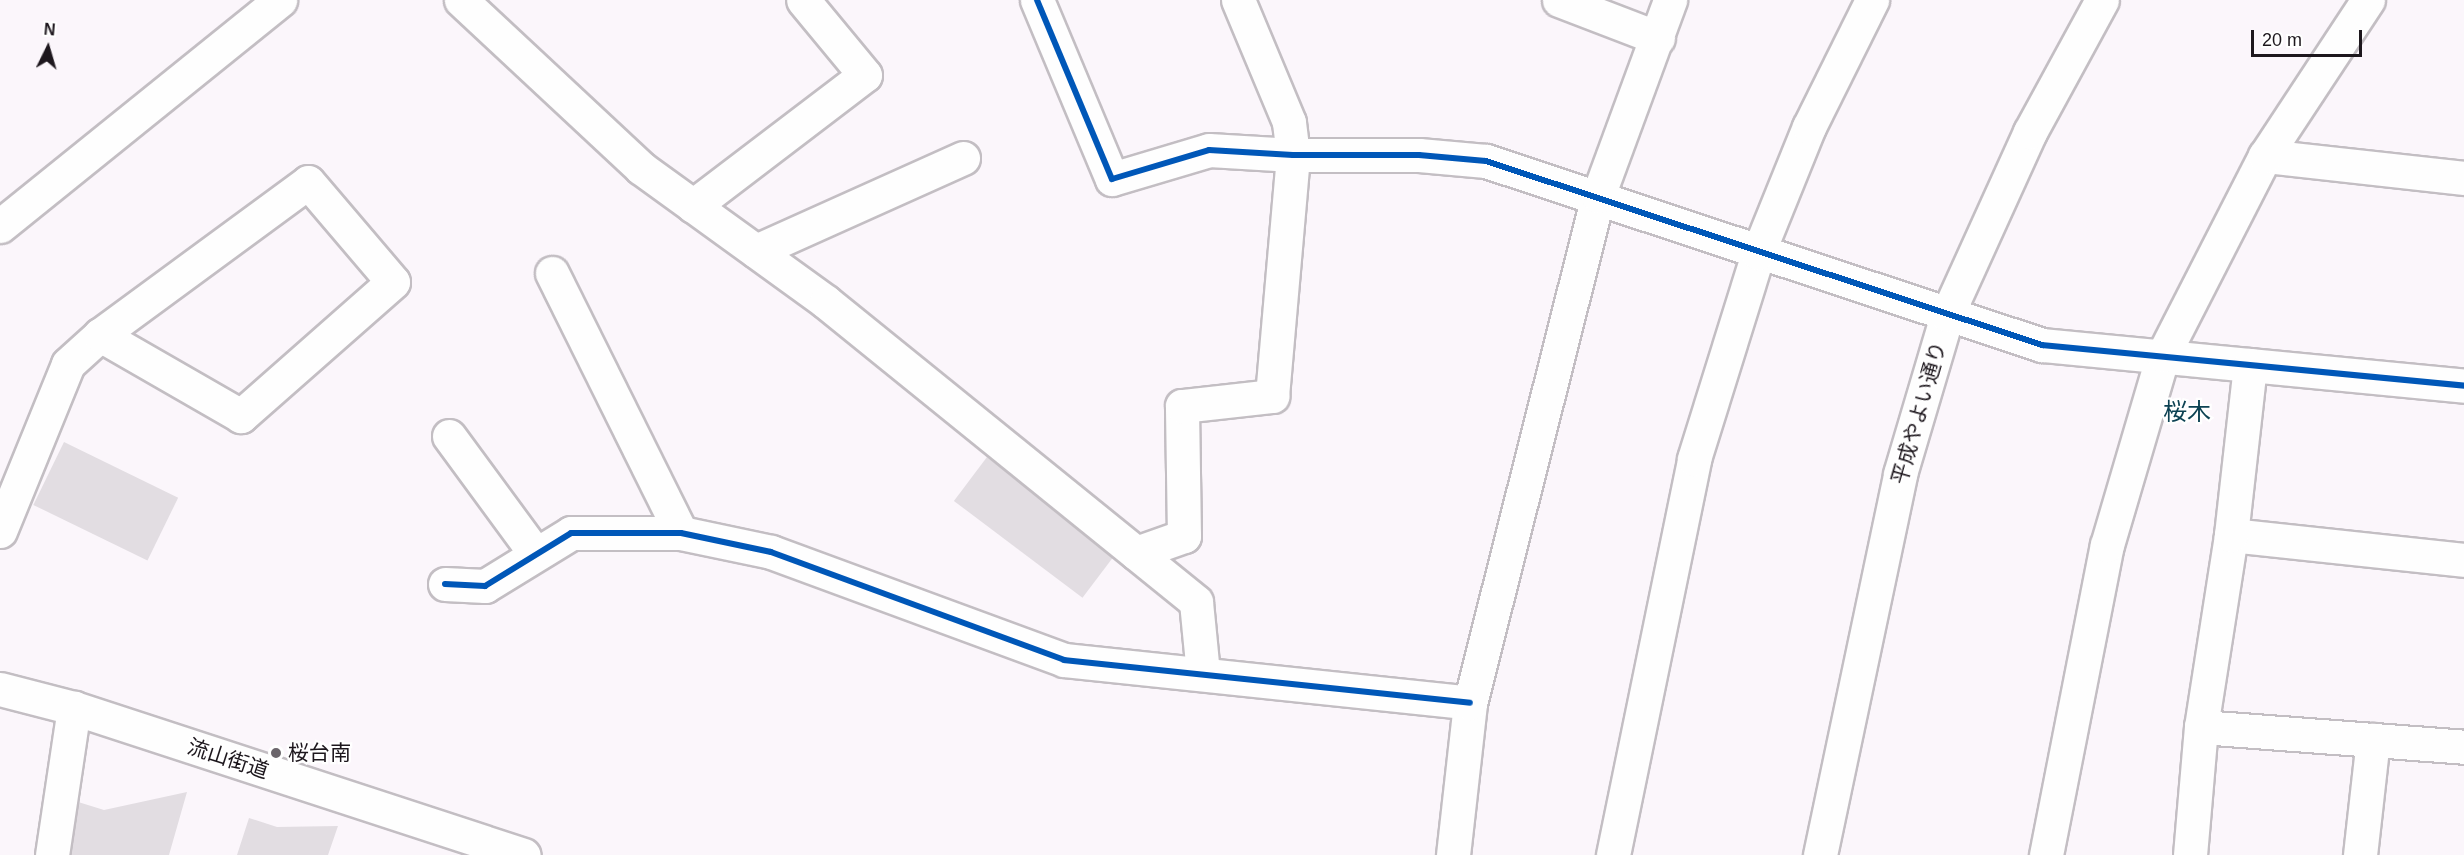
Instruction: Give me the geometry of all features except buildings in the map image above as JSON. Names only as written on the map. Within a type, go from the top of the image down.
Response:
[{"type":"street","points":[[0,226],[280,0]]},
{"type":"street","points":[[461,0],[641,168],[826,302],[1196,602],[1203,674]]},
{"type":"street","points":[[693,206],[866,75],[803,0]]},
{"type":"street","points":[[1037,0],[1112,178],[1209,150],[1293,155],[1419,155],[1486,161],[1598,196],[1758,253],[2042,345],[2464,386]]},
{"type":"street","points":[[1136,553],[1184,536],[1182,406],[1272,396],[1293,155],[1289,122],[1238,0]]},
{"type":"street","points":[[1559,0],[1658,38]]},
{"type":"street","points":[[1453,855],[1470,703],[1598,196],[1658,38],[1670,0]]},
{"type":"street","points":[[1613,855],[1694,459],[1758,253],[1809,127],[1872,0]]},
{"type":"street","name":"平成やよい通り","points":[[1820,855],[1900,474],[1947,315],[2030,132],[2102,0]]},
{"type":"street","points":[[2046,855],[2107,545],[2163,355],[2265,156],[2368,0]]},
{"type":"street","points":[[2265,156],[2464,178]]},
{"type":"street","points":[[756,251],[963,158]]},
{"type":"street","points":[[0,531],[68,364],[100,334],[308,182],[393,282],[241,416],[100,334]]},
{"type":"street","points":[[552,273],[681,533]]},
{"type":"street","points":[[2190,855],[2201,727],[2231,535],[2250,365]]},
{"type":"street","points":[[449,436],[535,553]]},
{"type":"street","points":[[445,584],[486,586],[535,553],[571,533],[681,533],[771,552],[1064,660],[1470,703]]},
{"type":"street","points":[[2231,535],[2464,560]]},
{"type":"street","name":"流山街道","points":[[0,689],[74,708],[524,855]]},
{"type":"street","points":[[52,855],[74,708]]},
{"type":"street","points":[[2201,727],[2464,747]]},
{"type":"street","points":[[2360,855],[2373,740]]},
{"type":"cycle path","points":[[1037,0],[1112,179],[1209,150],[1293,155],[1419,155],[1486,161],[2042,345],[2464,386]]},
{"type":"cycle path","points":[[445,584],[485,586],[571,533],[681,533],[771,552],[1064,660],[1470,703]]},
{"type":"place","name":"桜台南","points":[[276,753]]},
{"type":"district","name":"桜木","points":[[2187,412]]}]
